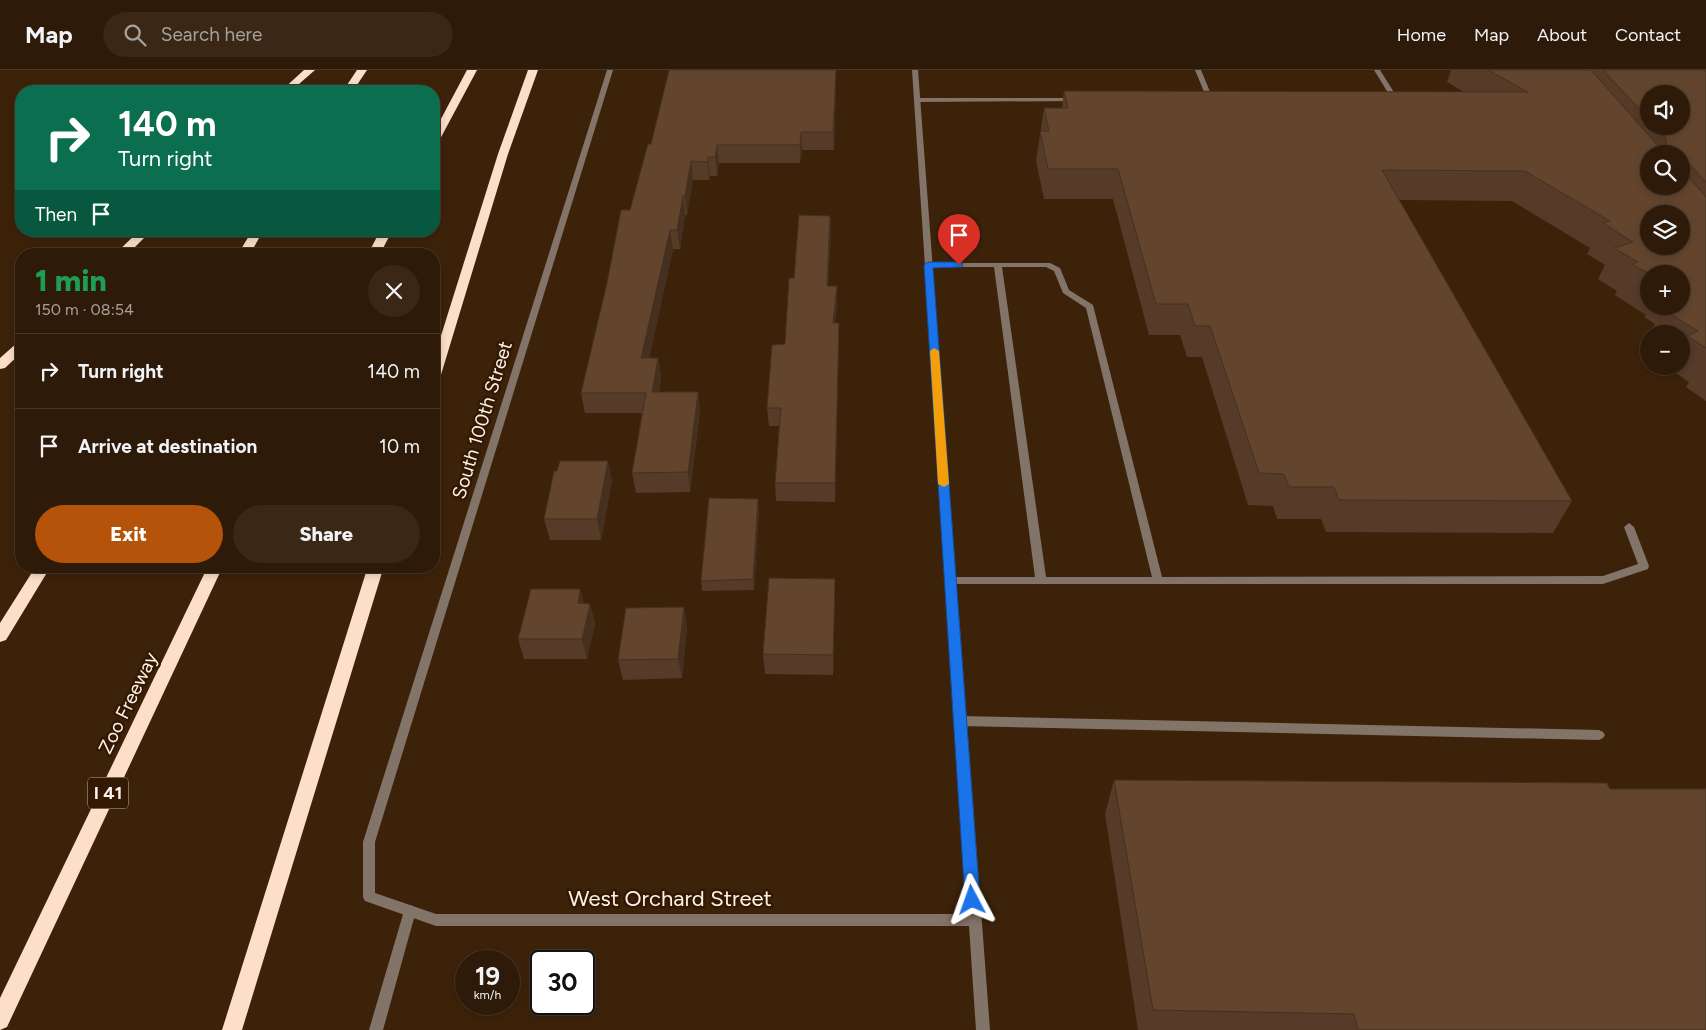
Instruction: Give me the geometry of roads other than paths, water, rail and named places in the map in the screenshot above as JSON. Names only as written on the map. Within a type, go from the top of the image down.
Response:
[{"type":"highway","points":[[293,85],[310,70]]},
{"type":"highway","points":[[352,85],[362,70]]},
{"type":"highway","points":[[440,130],[472,70]]},
{"type":"highway","points":[[440,359],[503,154],[533,70]]},
{"type":"highway","points":[[128,248],[139,237]]},
{"type":"highway","points":[[248,248],[254,237]]},
{"type":"highway","points":[[0,365],[15,351]]},
{"type":"highway","points":[[0,636],[40,573]]},
{"type":"highway","name":"Zoo Freeway","points":[[0,1020],[213,573]]},
{"type":"highway","points":[[232,1030],[374,573]]},
{"type":"street","name":"South 100th Street","points":[[369,897],[369,842],[610,70]]},
{"type":"street","points":[[915,70],[983,1030]]},
{"type":"street","points":[[1198,70],[1210,99]]},
{"type":"street","points":[[1377,70],[1394,97],[1382,99]]},
{"type":"street","points":[[1200,100],[1220,99]]},
{"type":"street","points":[[917,100],[1083,100]]},
{"type":"street","points":[[928,265],[1047,265],[1057,270],[1066,290],[1090,308],[1158,580]]},
{"type":"street","points":[[998,265],[1041,580]]},
{"type":"street","points":[[950,580],[1603,580],[1644,566],[1629,527]]},
{"type":"street","points":[[960,721],[1599,735]]},
{"type":"street","name":"West Orchard Street","points":[[369,897],[436,920],[974,920]]},
{"type":"street","points":[[376,1030],[410,910]]}]
